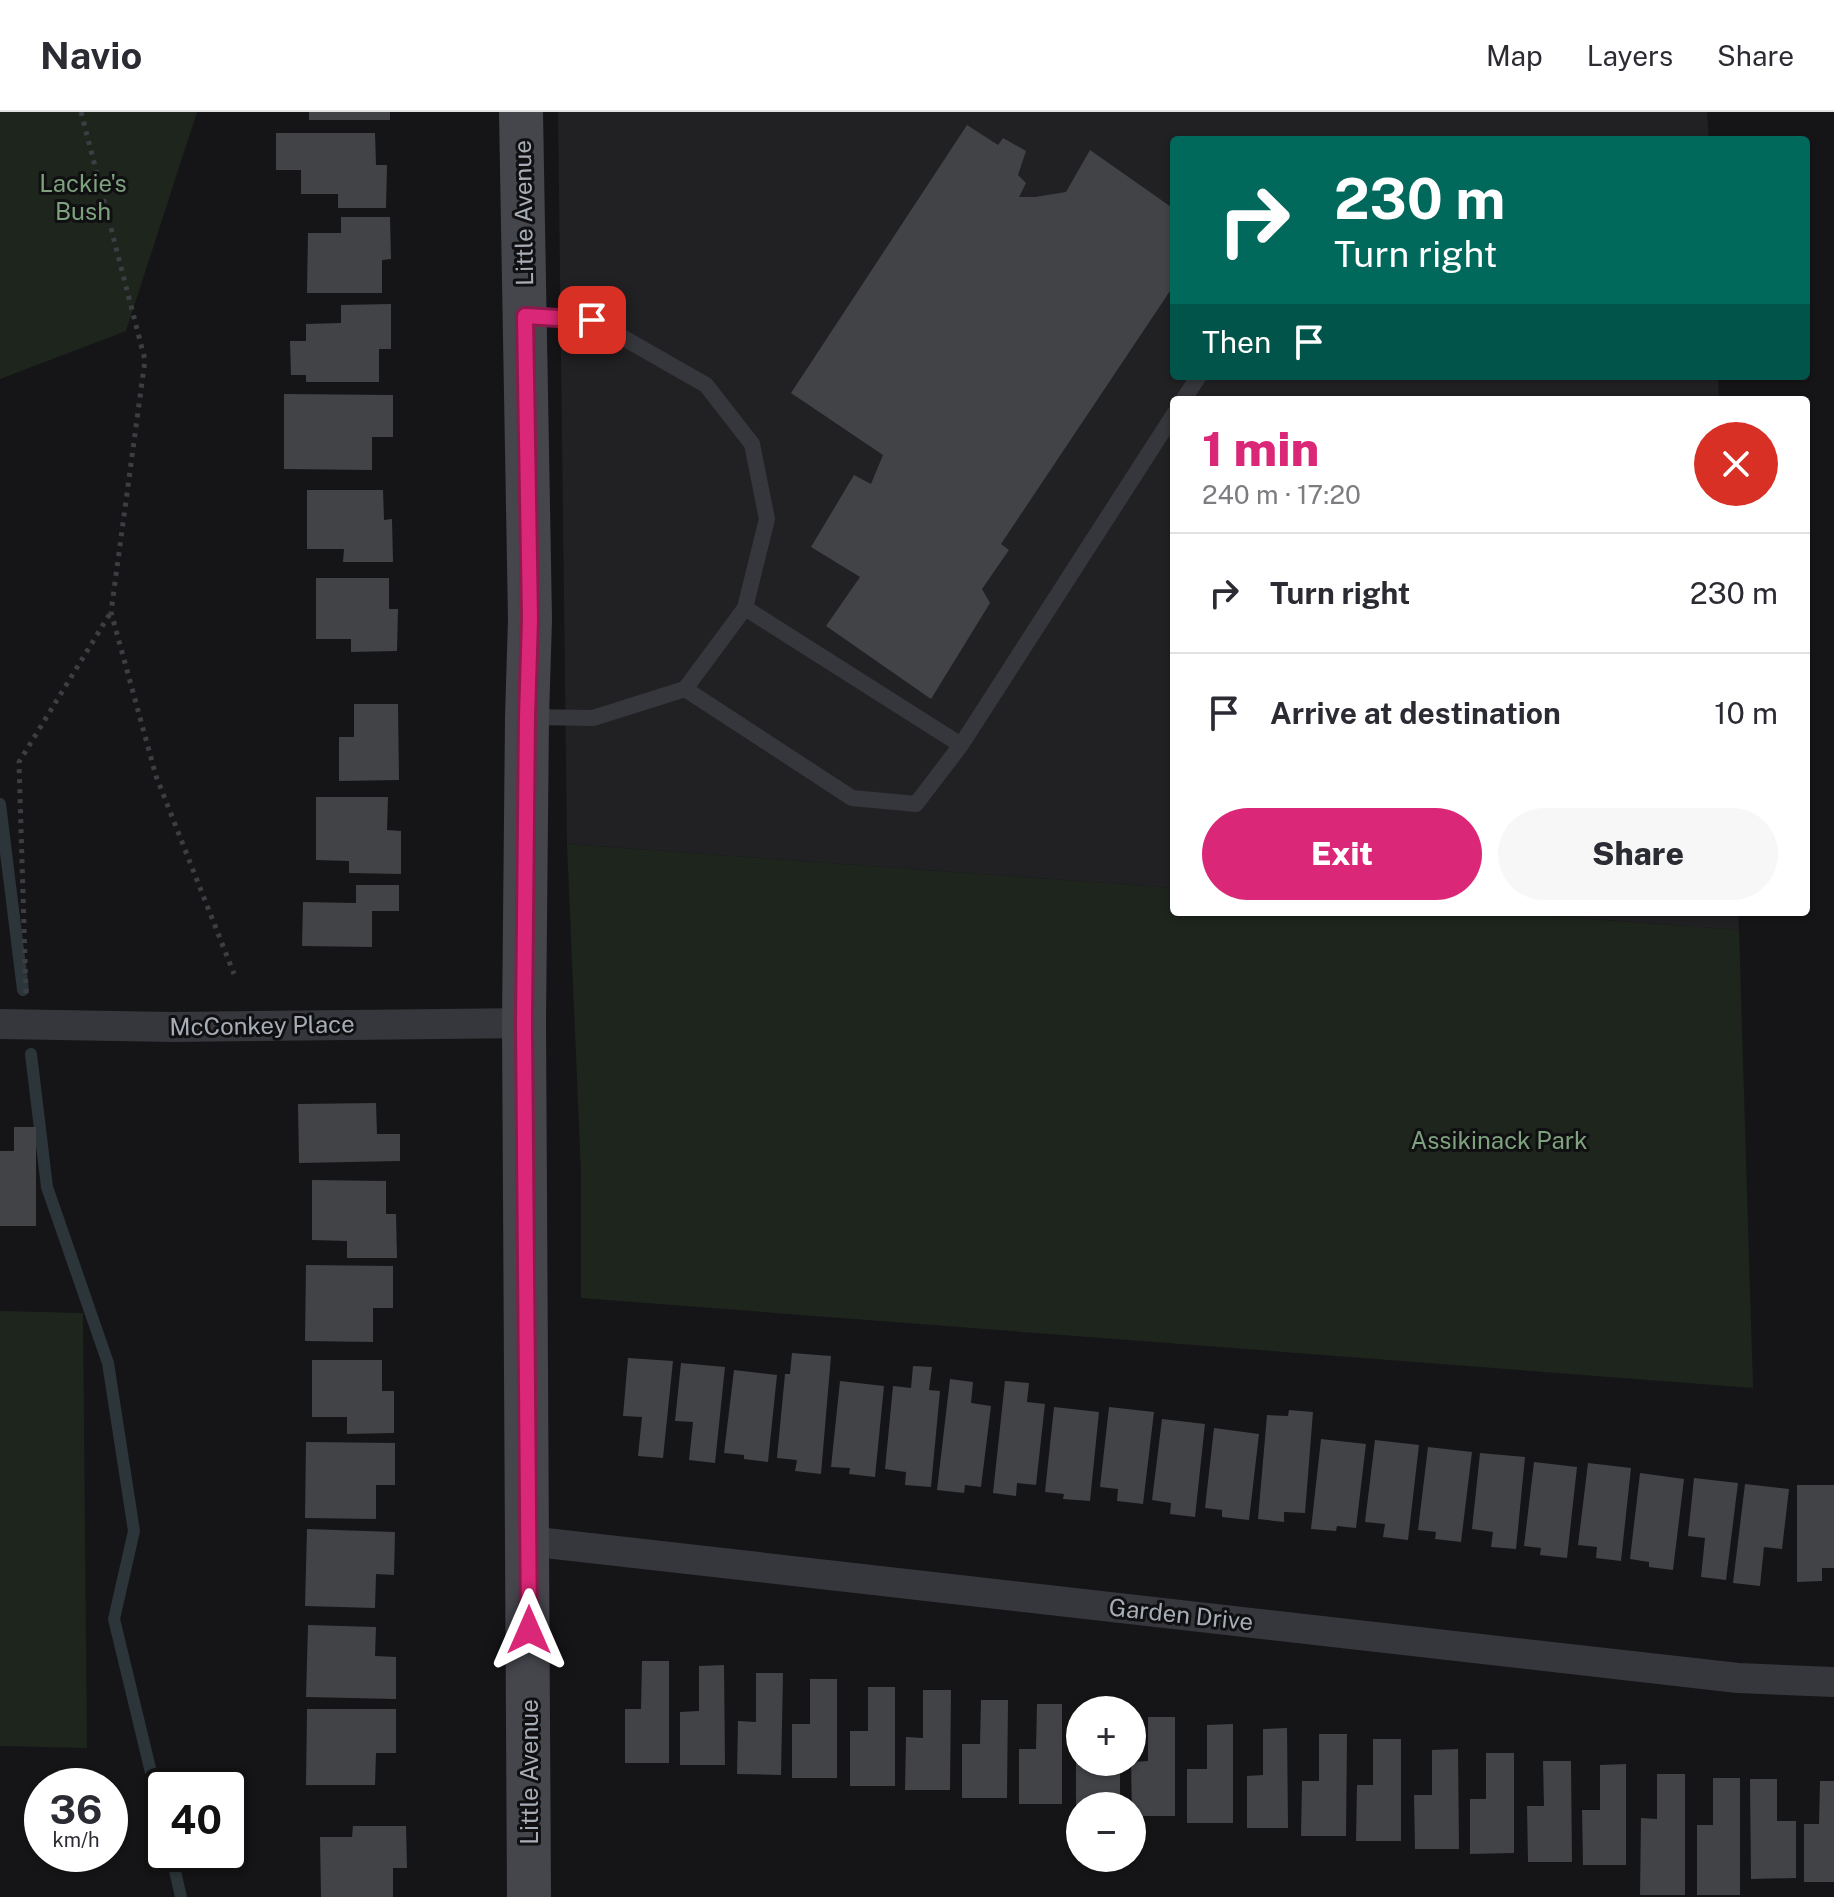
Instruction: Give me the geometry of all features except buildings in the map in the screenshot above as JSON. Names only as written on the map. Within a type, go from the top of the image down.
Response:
[{"type":"street","name":"Little Avenue","points":[[521,112],[530,619],[524,1023],[529,1897]]},
{"type":"street","name":"McConkey Place","points":[[0,1024],[174,1027],[524,1023]]},
{"type":"street","name":"Garden Drive","points":[[528,1541],[1738,1678],[1834,1682]]},
{"type":"lane","points":[[525,316],[592,320],[706,385],[752,444],[767,519],[745,608],[685,689],[593,718],[527,717]]},
{"type":"lane","points":[[685,689],[852,798],[916,804],[961,745],[1170,420]]},
{"type":"lane","points":[[745,608],[961,745]]},
{"type":"path","points":[[81,112],[145,360],[111,612],[156,776],[234,974]]},
{"type":"path","points":[[26,1005],[19,762],[111,612]]},
{"type":"shaded area","points":[[558,112],[1707,112],[1709,136],[1170,136],[1170,380],[1718,380],[1719,396],[1170,396],[1170,888],[567,844]]},
{"type":"shaded area","points":[[1551,916],[1738,916],[1739,930]]},
{"type":"green space","name":"Lackie's Bush","points":[[0,112],[197,112],[126,331],[0,379]]},
{"type":"green space","name":"Assikinack Park","points":[[567,844],[1170,888],[1170,916],[1551,916],[1739,930],[1753,1388],[581,1298],[581,1173]]},
{"type":"green space","points":[[0,1311],[83,1313],[87,1748],[0,1746]]},
{"type":"waterway","points":[[0,804],[23,990]]},
{"type":"waterway","points":[[31,1054],[47,1187],[108,1363],[134,1531],[114,1619],[150,1768]]},
{"type":"waterway","points":[[175,1872],[181,1897]]},
{"type":"route","points":[[529,1630],[524,1023],[530,619],[525,316],[592,320]]}]
